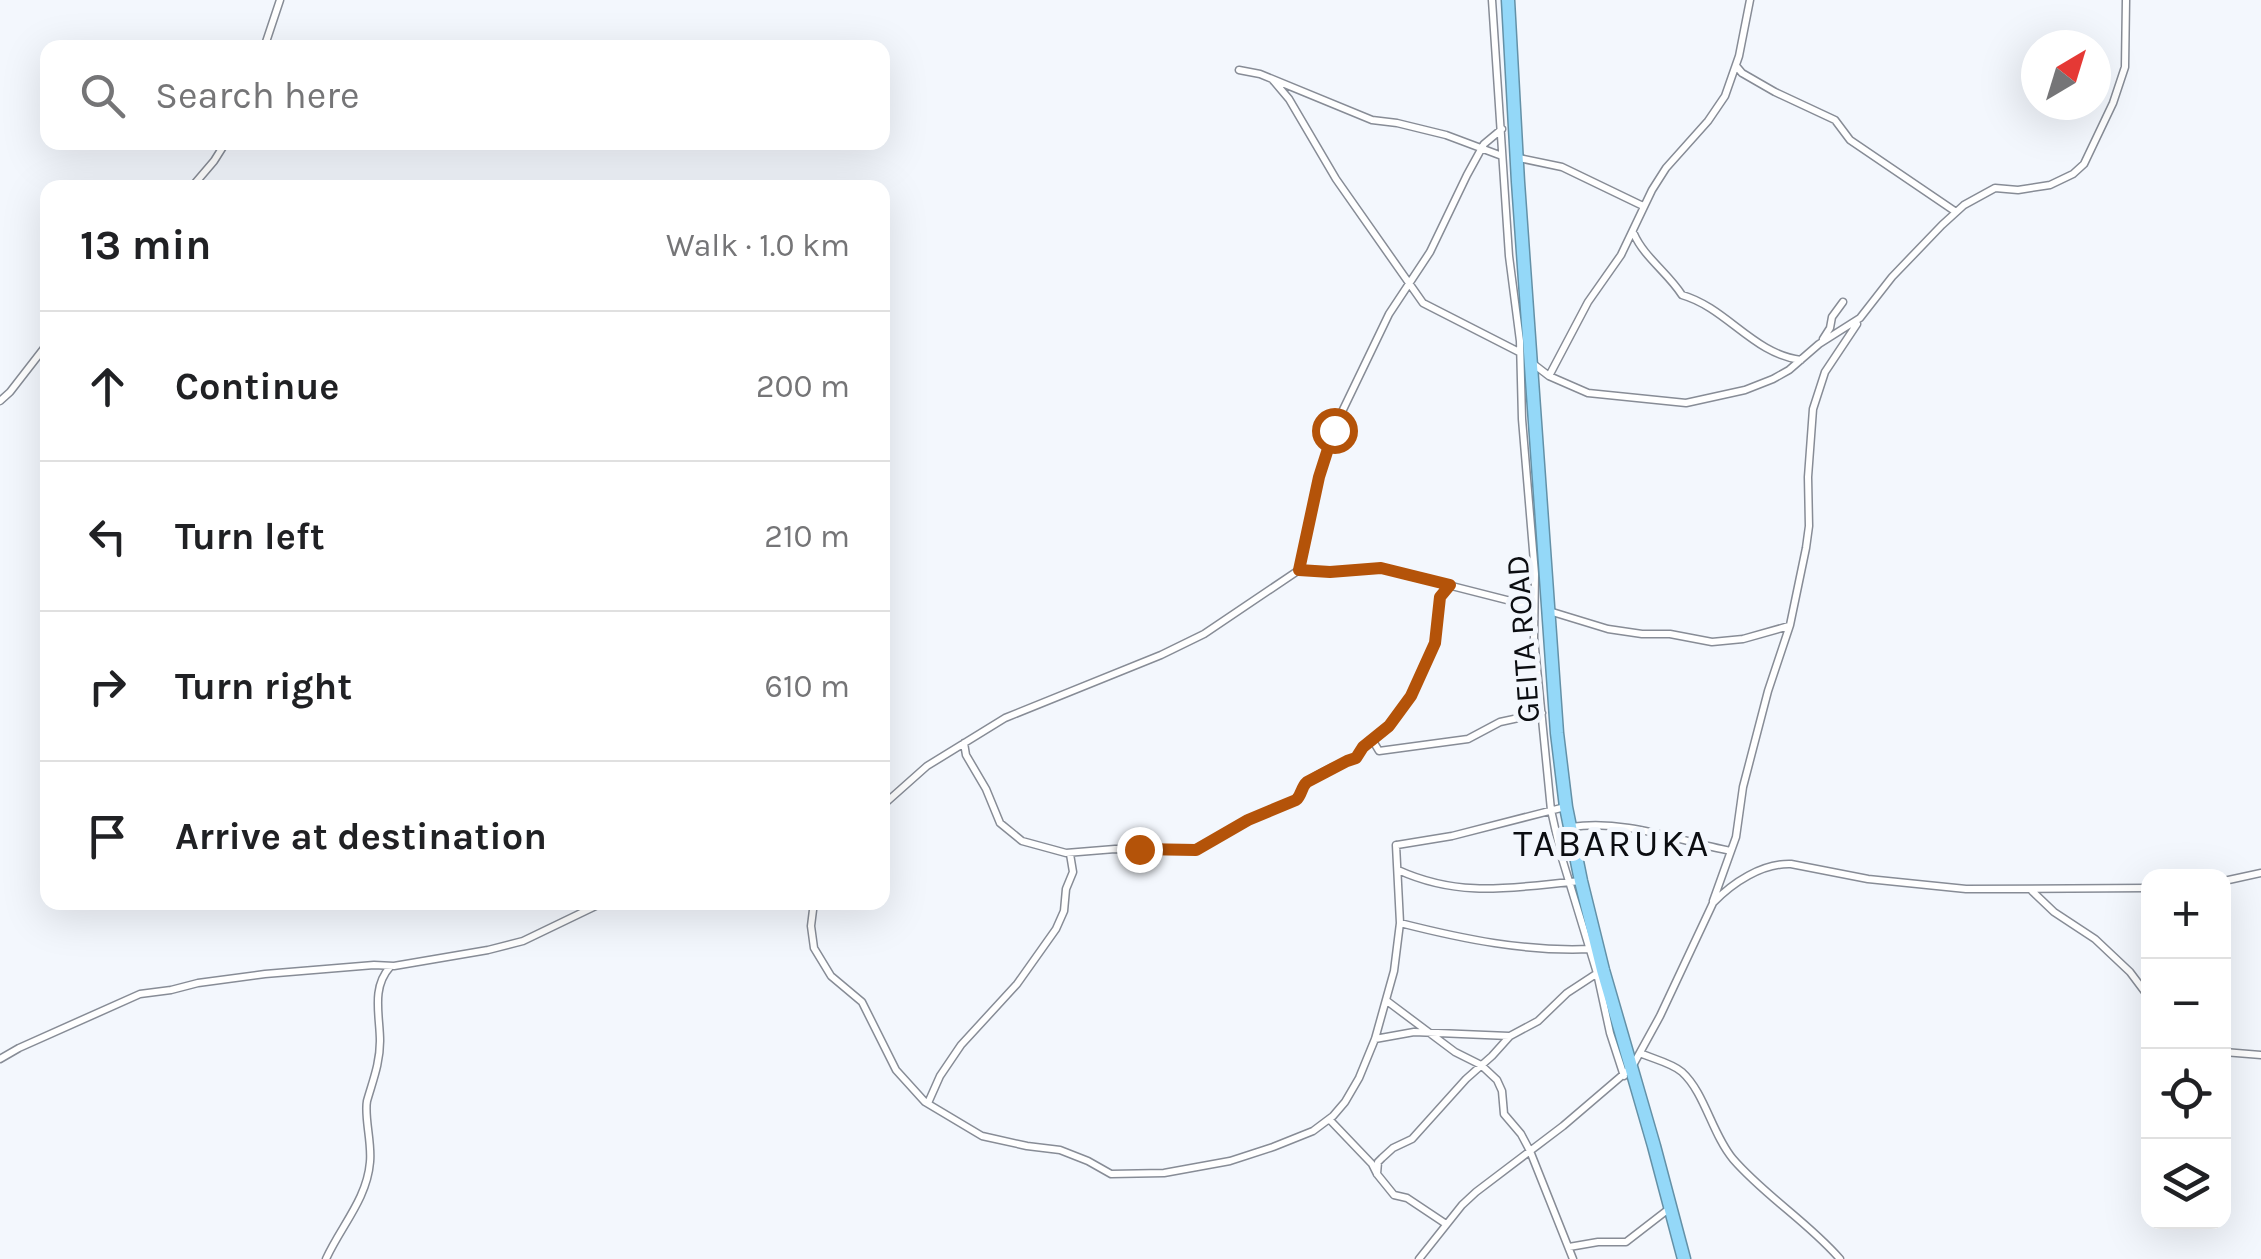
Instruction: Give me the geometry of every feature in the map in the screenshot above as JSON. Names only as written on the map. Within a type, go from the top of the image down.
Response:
[{"type":"highway","name":"GEITA ROAD","points":[[1508,0],[1557,733],[1575,882],[1684,1259]]},
{"type":"street","points":[[267,40],[280,0]]},
{"type":"street","points":[[1398,870],[1417,879],[1460,889],[1575,882],[1551,810],[1534,638],[1534,574],[1518,316],[1492,0]]},
{"type":"street","points":[[1549,376],[1588,302],[1633,233],[1643,206],[1666,168],[1726,96],[1750,0]]},
{"type":"street","points":[[1419,1259],[1476,1192],[1628,1071],[1640,1053],[1712,903],[1736,837],[1743,787],[1790,625],[1809,526],[1812,409],[1825,372],[1880,290],[1956,212],[1990,190],[2041,188],[2061,181],[2084,164],[2125,67],[2126,0]]},
{"type":"street","points":[[1736,66],[1776,92],[1832,118],[1850,140],[1956,212]]},
{"type":"street","points":[[1238,70],[1272,79],[1372,120],[1446,135],[1502,156]]},
{"type":"street","points":[[1272,79],[1423,303],[1520,352]]},
{"type":"street","points":[[1299,570],[1319,477],[1334,430],[1389,314],[1430,252],[1461,185],[1482,148],[1502,129]]},
{"type":"street","points":[[199,180],[221,150]]},
{"type":"street","points":[[1517,158],[1562,167],[1643,206]]},
{"type":"street","points":[[1633,233],[1682,295],[1720,313],[1764,348],[1801,360]]},
{"type":"street","points":[[1819,344],[1843,302]]},
{"type":"street","points":[[1531,363],[1549,376],[1588,393],[1686,403],[1760,385],[1860,318]]},
{"type":"street","points":[[0,401],[40,354]]},
{"type":"street","points":[[890,799],[918,773],[1015,713],[1204,634],[1299,570],[1381,568],[1534,607]]},
{"type":"street","points":[[964,742],[966,756],[1000,823],[1022,841],[1070,853],[1196,850],[1248,820],[1296,800],[1307,782],[1356,758],[1389,726],[1416,687],[1435,643],[1440,597],[1450,585]]},
{"type":"street","points":[[1549,611],[1608,629],[1712,642],[1742,639],[1790,625]]},
{"type":"street","points":[[1373,740],[1379,751],[1468,739],[1500,722],[1542,712]]},
{"type":"street","points":[[813,910],[814,948],[832,976],[862,1002],[896,1070],[928,1104],[982,1136],[1060,1150],[1117,1175],[1172,1172],[1230,1161],[1313,1131],[1330,1119],[1354,1088],[1375,1039],[1394,972],[1400,923],[1396,846],[1464,834],[1566,806]]},
{"type":"street","points":[[1570,828],[1632,828],[1732,851]]},
{"type":"street","points":[[928,1104],[940,1076],[961,1045],[1017,984],[1056,929],[1073,872],[1070,853]]},
{"type":"street","points":[[1712,903],[1739,882],[1781,864],[1954,888],[2141,888]]},
{"type":"street","points":[[2231,879],[2261,873]]},
{"type":"street","points":[[2030,889],[2054,912],[2090,934],[2141,987]]},
{"type":"street","points":[[0,1059],[140,994],[272,974],[390,966],[510,945],[587,910]]},
{"type":"street","points":[[1400,923],[1524,948],[1594,949]]},
{"type":"street","points":[[326,1259],[360,1200],[368,1176],[371,1140],[367,1104],[380,1056],[377,1004],[383,977],[390,966]]},
{"type":"street","points":[[1376,1174],[1378,1162],[1393,1148],[1412,1139],[1510,1036],[1538,1021],[1567,992],[1600,972]]},
{"type":"street","points":[[1387,1001],[1455,1052],[1481,1065],[1500,1086],[1504,1114],[1530,1151],[1573,1259]]},
{"type":"street","points":[[1375,1039],[1402,1032],[1510,1036]]},
{"type":"street","points":[[1640,1053],[1682,1072],[1732,1158],[1840,1259]]},
{"type":"street","points":[[2231,1053],[2261,1055]]},
{"type":"street","points":[[1330,1119],[1372,1164],[1394,1195],[1407,1198],[1446,1224]]},
{"type":"street","points":[[1569,1248],[1626,1242],[1670,1208]]},
{"type":"district","name":"TABARUKA","points":[[1612,843]]},
{"type":"route","points":[[1139,849],[1196,850],[1248,820],[1296,800],[1307,782],[1356,758],[1363,747],[1389,726],[1416,687],[1435,643],[1440,597],[1450,585],[1381,568],[1299,570],[1319,477],[1334,430]]}]
